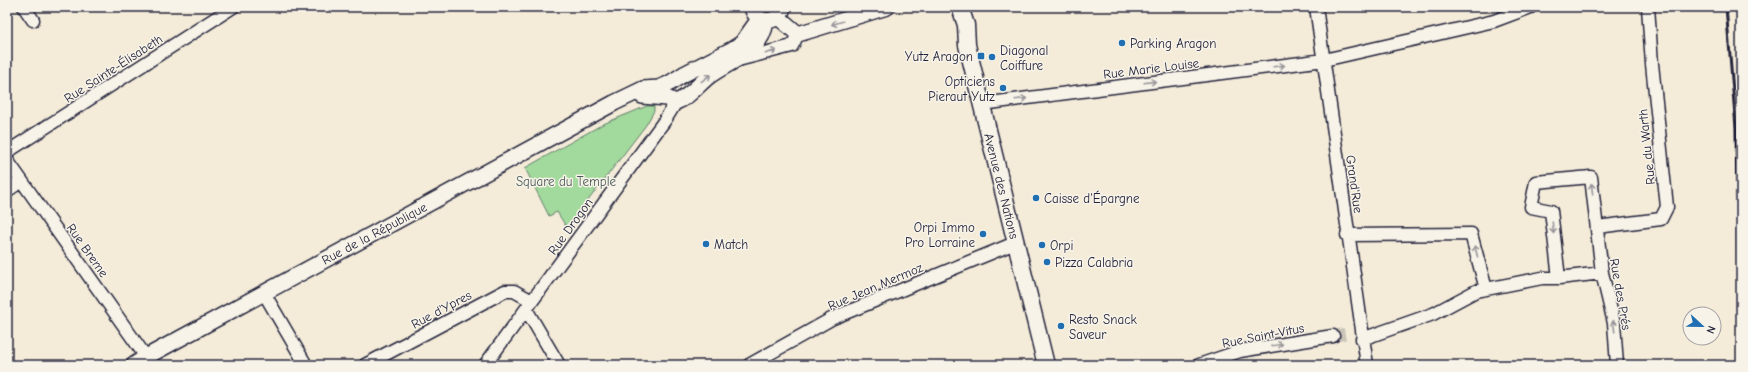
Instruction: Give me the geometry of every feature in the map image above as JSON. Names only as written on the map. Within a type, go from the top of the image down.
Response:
[{"type":"main road","name":"Avenue des Nations","points":[[960,7],[966,25],[967,45],[1046,365]]},
{"type":"street","points":[[24,7],[33,20]]},
{"type":"street","name":"Rue Sainte-Élisabeth","points":[[7,152],[234,7]]},
{"type":"street","points":[[670,83],[666,91],[671,100],[682,100],[695,87],[712,74],[737,61],[792,46],[798,34],[887,7]]},
{"type":"street","name":"Grand'Rue","points":[[1316,7],[1347,235],[1357,334],[1366,365]]},
{"type":"street","name":"Rue Marie Louise","points":[[982,104],[1324,60],[1494,21],[1531,7]]},
{"type":"street","name":"Rue du Warth","points":[[1597,227],[1661,219],[1667,207],[1652,64],[1648,7]]},
{"type":"street","points":[[737,61],[752,48],[765,31],[768,14],[798,34]]},
{"type":"street","name":"Rue de la République","points":[[140,361],[614,103],[643,89],[659,88],[731,50],[742,43],[768,14]]},
{"type":"street","name":"Rue de la République","points":[[614,103],[644,96],[671,100]]},
{"type":"street","name":"Rue Drogon","points":[[485,365],[665,120],[671,100]]},
{"type":"street","name":"Rue Breme","points":[[7,160],[140,361]]},
{"type":"street","name":"Rue des Prés","points":[[1559,278],[1551,211],[1531,207],[1536,182],[1591,177],[1602,273],[1614,323],[1617,365]]},
{"type":"street","points":[[7,191],[21,181]]},
{"type":"street","points":[[1347,235],[1471,234],[1486,289]]},
{"type":"street","name":"Rue Jean Mermoz","points":[[749,365],[833,318],[1015,243]]},
{"type":"street","points":[[1357,334],[1433,314],[1476,291],[1542,278],[1559,278],[1602,273]]},
{"type":"street","name":"Rue d'Ypres","points":[[365,365],[504,291],[514,291],[529,305]]},
{"type":"street","points":[[264,293],[306,365]]},
{"type":"street","points":[[529,305],[559,365]]},
{"type":"street","name":"Rue Saint-Vitus","points":[[1199,365],[1240,351],[1333,336]]},
{"type":"green space","name":"Square du Temple","points":[[647,106],[654,106],[654,111],[646,125],[567,228],[557,212],[549,216],[525,168],[603,124]]},
{"type":"tunnel","points":[[1333,336],[1350,333]]},
{"type":"railway","points":[[1726,7],[1736,128],[1740,365]]},
{"type":"railway","points":[[1738,59],[1741,106]]},
{"type":"place","name":"Parking Aragon","points":[[1122,43]]},
{"type":"place","name":"Yutz Aragon","points":[[981,56]]},
{"type":"place","name":"Diagonal Coiffure","points":[[992,57]]},
{"type":"place","name":"Opticiens Pieraut Yutz","points":[[1003,88]]},
{"type":"place","name":"Caisse d'Épargne","points":[[1036,198]]},
{"type":"place","name":"Orpi Immo Pro Lorraine","points":[[983,234]]},
{"type":"place","name":"Match","points":[[706,244]]},
{"type":"place","name":"Orpi","points":[[1042,245]]},
{"type":"place","name":"Pizza Calabria","points":[[1047,262]]},
{"type":"place","name":"Resto Snack Saveur","points":[[1061,326]]}]
